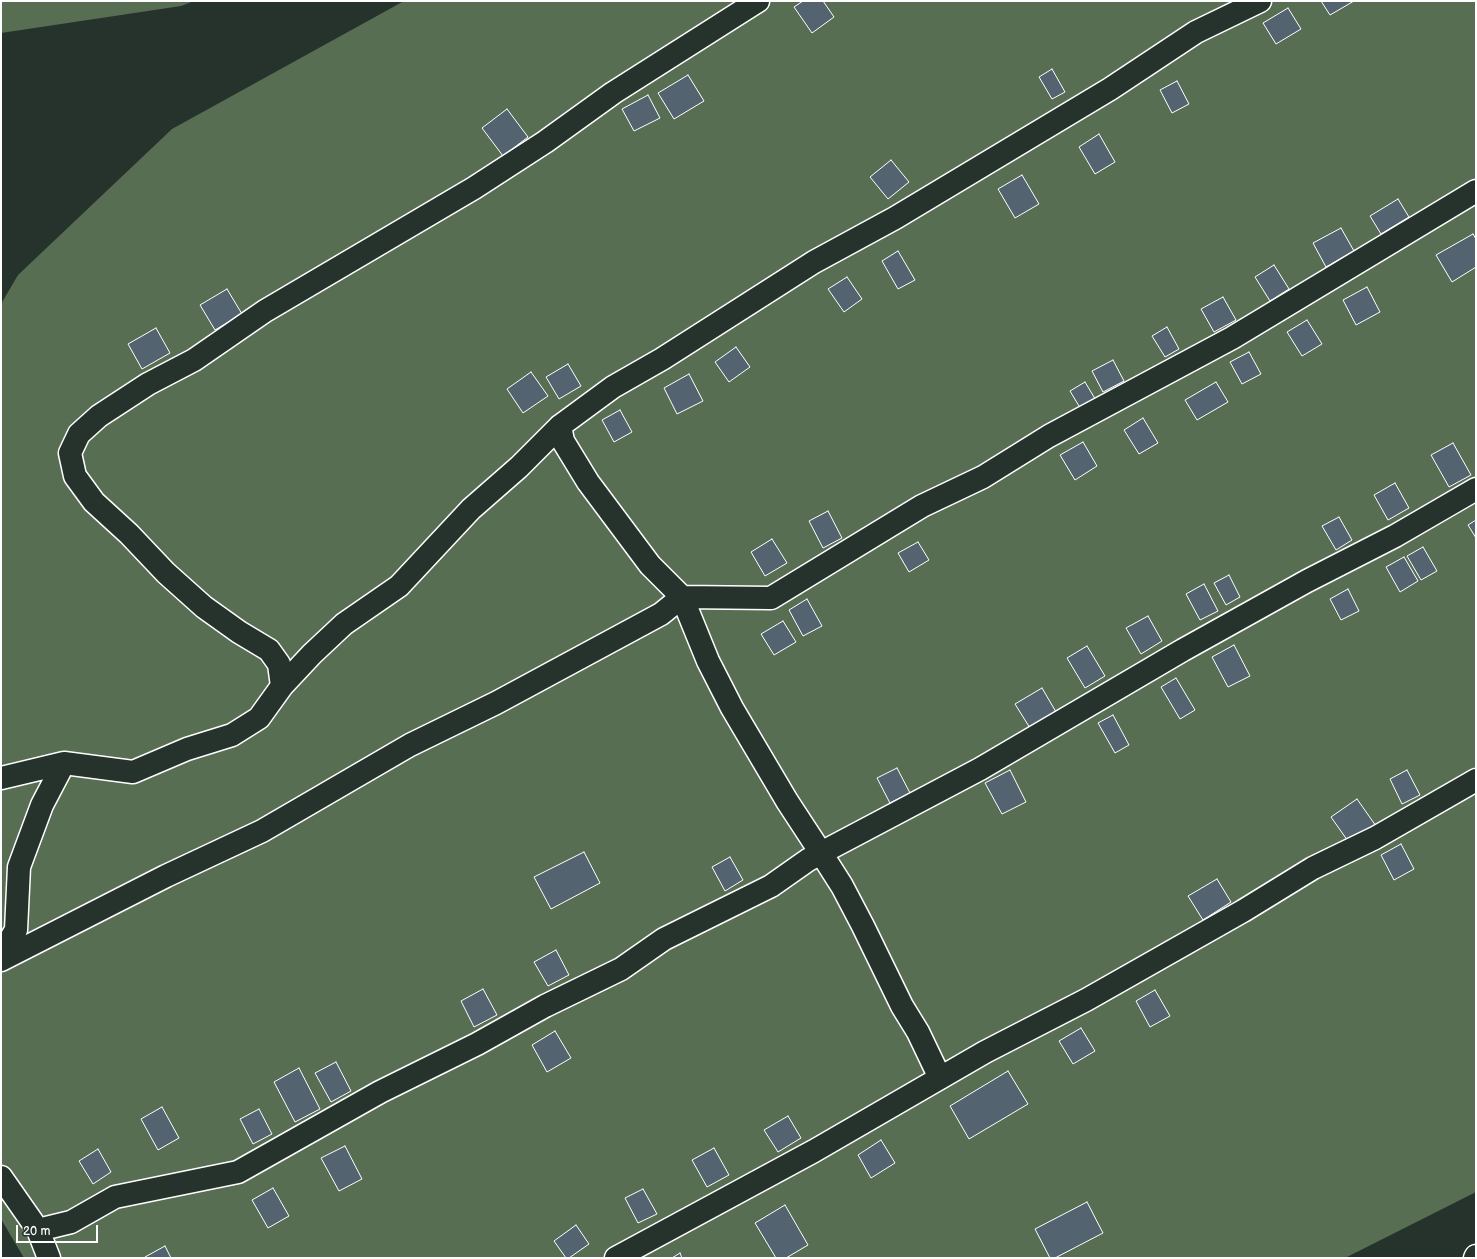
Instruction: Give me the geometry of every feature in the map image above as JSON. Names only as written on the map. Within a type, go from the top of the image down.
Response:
[{"type":"street","points":[[282,686],[279,664],[269,650],[239,632],[204,607],[166,573],[129,534],[94,502],[75,476],[70,453],[79,434],[99,416],[148,384],[194,360],[265,311],[474,188],[545,142],[613,93],[758,1]]},
{"type":"street","points":[[1,778],[64,763],[133,772],[186,749],[232,735],[258,718],[282,686],[312,654],[344,624],[399,586],[472,509],[520,467],[560,426],[613,387],[662,359],[814,262],[895,218],[1110,89],[1196,32],[1260,1]]},
{"type":"street","points":[[1,960],[166,876],[262,831],[410,745],[496,703],[661,614],[682,597],[771,598],[922,506],[983,477],[1049,436],[1232,338],[1476,191]]},
{"type":"street","points":[[560,426],[563,441],[588,482],[650,565],[682,597],[708,661],[732,708],[787,801],[842,886],[902,1006],[918,1032],[940,1078]]},
{"type":"street","points":[[38,1230],[71,1222],[115,1197],[238,1172],[380,1092],[477,1044],[545,1006],[621,969],[664,940],[771,886],[808,860],[980,769],[1183,650],[1307,581],[1395,536],[1476,489]]},
{"type":"street","points":[[1,955],[16,930],[20,867],[42,805],[64,763]]},
{"type":"street","points":[[616,1258],[814,1152],[985,1052],[1086,1000],[1243,911],[1313,868],[1375,838],[1476,780]]},
{"type":"street","points":[[1,1177],[38,1230],[49,1258]]},
{"type":"green space","points":[[1,1],[194,1],[181,6],[1,33]]},
{"type":"green space","points":[[404,1],[1476,1],[1476,1192],[1345,1258],[24,1258],[1,1219],[1,304],[18,275],[172,129]]},
{"type":"building","points":[[803,1],[823,1],[834,17],[812,33],[794,7]]},
{"type":"building","points":[[1321,1],[1354,1],[1330,15]]},
{"type":"building","points":[[1288,8],[1301,29],[1276,44],[1263,23]]},
{"type":"building","points":[[1052,69],[1065,92],[1052,99],[1039,77]]},
{"type":"building","points":[[688,75],[704,101],[674,119],[658,93]]},
{"type":"building","points":[[1177,81],[1189,104],[1172,113],[1160,90]]},
{"type":"building","points":[[648,95],[660,118],[634,131],[622,109]]},
{"type":"building","points":[[507,109],[528,137],[503,156],[482,128]]},
{"type":"building","points":[[1099,134],[1115,162],[1095,174],[1079,147]]},
{"type":"building","points":[[891,160],[909,182],[888,199],[870,177]]},
{"type":"building","points":[[1022,175],[1039,204],[1015,218],[998,189]]},
{"type":"building","points":[[1398,199],[1409,217],[1381,234],[1370,216]]},
{"type":"building","points":[[1341,228],[1354,251],[1326,267],[1313,243]]},
{"type":"building","points":[[1473,234],[1476,239],[1476,267],[1452,282],[1436,255]]},
{"type":"building","points":[[898,251],[915,280],[898,289],[882,261]]},
{"type":"building","points":[[1274,265],[1289,289],[1270,301],[1255,277]]},
{"type":"building","points":[[847,277],[862,299],[844,312],[828,289]]},
{"type":"building","points":[[1367,287],[1380,312],[1356,325],[1343,300]]},
{"type":"building","points":[[227,289],[242,314],[215,330],[200,305]]},
{"type":"building","points":[[1223,297],[1236,320],[1214,332],[1201,309]]},
{"type":"building","points":[[1307,320],[1322,344],[1302,356],[1287,332]]},
{"type":"building","points":[[1167,327],[1179,349],[1165,357],[1152,336]]},
{"type":"building","points":[[156,328],[170,353],[142,369],[128,344]]},
{"type":"building","points":[[736,347],[750,367],[729,382],[715,362]]},
{"type":"building","points":[[1249,352],[1261,374],[1242,384],[1230,362]]},
{"type":"building","points":[[1113,360],[1124,381],[1103,392],[1092,371]]},
{"type":"building","points":[[568,364],[581,386],[559,399],[546,377]]},
{"type":"building","points":[[531,372],[548,396],[523,413],[507,389]]},
{"type":"building","points":[[689,374],[703,401],[677,414],[664,388]]},
{"type":"building","points":[[1085,382],[1097,402],[1082,411],[1070,391]]},
{"type":"building","points":[[1216,382],[1228,402],[1197,420],[1185,400]]},
{"type":"building","points":[[620,410],[632,432],[614,442],[602,420]]},
{"type":"building","points":[[1143,418],[1158,443],[1139,454],[1124,430]]},
{"type":"building","points":[[1083,442],[1097,466],[1075,480],[1060,455]]},
{"type":"building","points":[[1453,443],[1471,475],[1449,487],[1431,455]]},
{"type":"building","points":[[1395,483],[1409,508],[1388,520],[1374,495]]},
{"type":"building","points":[[828,511],[842,538],[823,548],[809,521]]},
{"type":"building","points":[[1339,517],[1352,540],[1336,550],[1322,526]]},
{"type":"building","points":[[1476,520],[1476,538],[1468,525]]},
{"type":"building","points":[[772,539],[787,563],[765,576],[751,552]]},
{"type":"building","points":[[918,542],[929,560],[909,572],[898,553]]},
{"type":"building","points":[[1423,547],[1437,571],[1421,580],[1407,556]]},
{"type":"building","points":[[1404,557],[1418,581],[1400,592],[1386,567]]},
{"type":"building","points":[[1229,575],[1240,597],[1226,605],[1214,583]]},
{"type":"building","points":[[1204,584],[1218,611],[1200,620],[1186,594]]},
{"type":"building","points":[[1348,589],[1359,611],[1341,620],[1330,599]]},
{"type":"building","points":[[807,599],[822,626],[803,636],[789,610]]},
{"type":"building","points":[[1148,616],[1162,641],[1141,654],[1126,628]]},
{"type":"building","points":[[783,621],[796,642],[774,655],[761,634]]},
{"type":"building","points":[[1234,645],[1250,676],[1228,687],[1212,657]]},
{"type":"building","points":[[1087,646],[1105,676],[1085,688],[1067,658]]},
{"type":"building","points":[[1176,678],[1195,710],[1180,719],[1161,687]]},
{"type":"building","points":[[1042,688],[1056,712],[1030,728],[1015,704]]},
{"type":"building","points":[[1113,715],[1129,745],[1115,753],[1098,723]]},
{"type":"building","points":[[897,768],[910,793],[890,803],[877,778]]},
{"type":"building","points":[[1010,770],[1026,802],[1002,814],[985,783]]},
{"type":"building","points":[[1407,770],[1420,795],[1402,804],[1390,779]]},
{"type":"building","points":[[1357,799],[1376,826],[1350,844],[1331,817]]},
{"type":"building","points":[[1401,844],[1414,869],[1394,880],[1381,855]]},
{"type":"building","points":[[584,852],[600,883],[551,909],[534,877]]},
{"type":"building","points":[[730,857],[743,880],[725,891],[712,867]]},
{"type":"building","points":[[1217,879],[1231,902],[1203,920],[1188,896]]},
{"type":"building","points":[[556,950],[569,975],[548,986],[534,962]]},
{"type":"building","points":[[483,989],[497,1015],[474,1027],[461,1001]]},
{"type":"building","points":[[1155,990],[1170,1016],[1150,1027],[1136,1001]]},
{"type":"building","points":[[1081,1028],[1095,1051],[1073,1064],[1059,1041]]},
{"type":"building","points":[[555,1031],[571,1058],[547,1072],[532,1045]]},
{"type":"building","points":[[336,1062],[351,1091],[331,1102],[315,1073]]},
{"type":"building","points":[[299,1068],[320,1109],[295,1122],[274,1082]]},
{"type":"building","points":[[1008,1071],[1028,1104],[969,1139],[950,1106]]},
{"type":"building","points":[[162,1107],[179,1138],[158,1150],[141,1119]]},
{"type":"building","points":[[259,1109],[272,1134],[253,1144],[240,1119]]},
{"type":"building","points":[[788,1116],[801,1138],[778,1152],[764,1130]]},
{"type":"building","points":[[881,1140],[895,1163],[871,1178],[858,1155]]},
{"type":"building","points":[[345,1146],[362,1179],[339,1191],[321,1158]]},
{"type":"building","points":[[714,1148],[729,1175],[707,1187],[692,1160]]},
{"type":"building","points":[[98,1149],[111,1172],[93,1184],[79,1161]]},
{"type":"building","points":[[273,1188],[289,1216],[268,1228],[252,1200]]},
{"type":"building","points":[[643,1189],[657,1214],[638,1223],[625,1198]]},
{"type":"building","points":[[1087,1202],[1103,1233],[1055,1258],[1050,1258],[1035,1229]]},
{"type":"building","points":[[785,1205],[808,1245],[786,1258],[776,1258],[755,1223]]},
{"type":"building","points":[[576,1225],[589,1244],[569,1258],[566,1258],[554,1241]]},
{"type":"building","points":[[165,1246],[171,1258],[145,1258],[145,1257]]},
{"type":"building","points":[[680,1253],[682,1258],[672,1258]]}]
